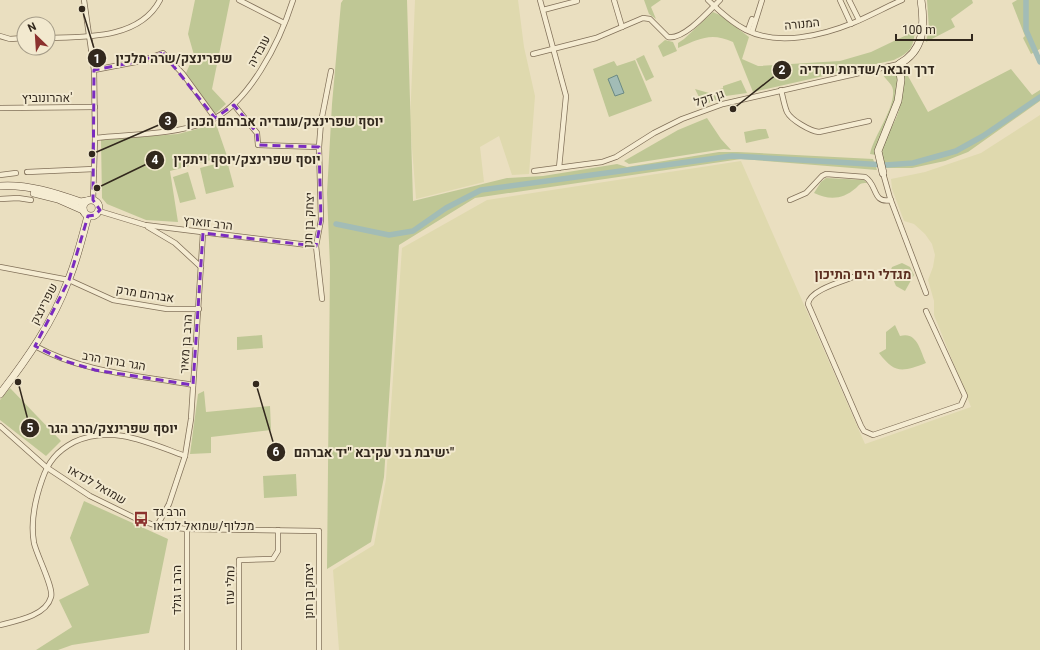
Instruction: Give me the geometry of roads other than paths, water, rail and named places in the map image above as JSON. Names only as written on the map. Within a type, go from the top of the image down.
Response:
[{"type":"street","points":[[84,0],[94,70],[95,138],[94,169],[90,200],[83,205],[86,213]]},
{"type":"street","points":[[56,38],[89,37],[125,28],[144,20],[156,8],[160,0]]},
{"type":"street","points":[[239,0],[284,23]]},
{"type":"street","name":"עובדיה","points":[[95,138],[176,130],[216,118],[234,105],[246,91],[270,55],[293,0]]},
{"type":"street","points":[[540,0],[566,96],[559,168]]},
{"type":"street","points":[[614,0],[622,27]]},
{"type":"street","name":"המנורה","points":[[708,0],[714,6],[750,31],[777,37],[800,37],[823,33],[851,24],[902,0]]},
{"type":"street","points":[[533,54],[596,38],[648,18],[664,34],[672,38],[687,31],[720,0]]},
{"type":"street","points":[[750,31],[762,0]]},
{"type":"street","points":[[840,0],[851,24]]},
{"type":"street","points":[[849,0],[859,20]]},
{"type":"street","points":[[921,0],[923,21],[920,41],[914,53],[899,64],[901,80],[898,101],[878,151],[891,200],[926,293]]},
{"type":"street","points":[[543,10],[577,1]]},
{"type":"street","points":[[750,31],[752,19]]},
{"type":"street","points":[[0,36],[10,39],[16,39]]},
{"type":"street","points":[[94,70],[141,62],[163,53],[183,74],[216,118]]},
{"type":"street","name":"גן דקל","points":[[534,171],[602,162],[616,157],[654,133],[690,115],[741,99],[899,64]]},
{"type":"street","name":"יצחק בן חנן","points":[[322,299],[316,246],[321,220],[319,147],[321,122],[331,71]]},
{"type":"street","points":[[781,90],[785,107],[789,115],[814,131],[819,132],[869,121]]},
{"type":"street","points":[[234,105],[257,134],[258,145],[319,147]]},
{"type":"street","name":"אהרונוביץ'","points":[[0,108],[94,107]]},
{"type":"street","points":[[27,172],[94,169]]},
{"type":"street","points":[[0,174],[16,173]]},
{"type":"street","points":[[790,200],[806,193],[822,176],[826,174],[865,177],[873,185],[880,200],[891,200]]},
{"type":"street","points":[[0,186],[17,185],[54,193],[81,202],[90,200],[98,203],[99,211],[95,215],[86,213],[58,199],[17,190],[0,190]]},
{"type":"street","points":[[0,199],[18,198],[32,200]]},
{"type":"street","name":"הרב זוארץ","points":[[99,211],[145,225],[316,246]]},
{"type":"street","name":"שפרינצק","points":[[0,394],[35,346],[54,312],[68,280],[86,213]]},
{"type":"street","points":[[145,225],[175,243],[202,267]]},
{"type":"street","name":"הרב בן מאיר","points":[[157,526],[169,504],[185,456],[191,419],[203,233]]},
{"type":"street","name":"אברהם מרק","points":[[0,267],[68,280],[113,300],[167,309],[199,310]]},
{"type":"street","points":[[856,276],[815,292],[808,300],[808,304],[861,426],[868,434],[873,435],[961,405],[964,401],[965,396],[926,311]]},
{"type":"street","name":"הגר ברוך הרב","points":[[35,346],[65,361],[95,370],[193,385]]},
{"type":"street","name":"שמואל לנדאו","points":[[0,426],[46,467],[90,496],[137,519],[157,526],[187,529],[319,531]]},
{"type":"street","points":[[0,626],[44,609],[51,598],[52,589],[38,559],[34,541],[33,520],[35,500],[46,467],[53,458],[70,444],[97,434],[116,434],[134,438],[185,456]]},
{"type":"street","name":"הרב ז גולד","points":[[187,529],[187,650]]},
{"type":"street","name":"נחלי עוז","points":[[239,650],[239,560],[273,559],[278,551],[278,530]]},
{"type":"street","name":"יצחק בן חנן","points":[[319,531],[319,650]]},
{"type":"water","points":[[617,75],[624,93],[615,96],[608,79]]},
{"type":"waterway","points":[[1026,0],[1026,30],[1040,62]]},
{"type":"waterway","points":[[336,224],[389,235],[413,231],[446,208],[481,190],[732,156],[886,165],[913,163],[956,151],[983,136],[1040,97]]},
{"type":"place","name":"שפרינצק/שרה מלכין","points":[[82,9]]},
{"type":"place","name":"דרך הבאר/שדרות נורדיה","points":[[733,109]]},
{"type":"place","name":"יוסף שפרינצק/עובדיה אברהם הכהן","points":[[92,154]]},
{"type":"place","name":"יוסף שפרינצק/יוסף ויתקין","points":[[97,188]]},
{"type":"place","name":"יוסף שפרינצק/הרב הגר","points":[[18,382]]},
{"type":"place","name":"ישיבת בני עקיבא \"יד אברהם\"","points":[[256,384]]},
{"type":"place","name":"הרב גד מכלוף/שמואל לנדאו","points":[[141,519]]},
{"type":"district","name":"מגדלי הים התיכון","points":[[863,274]]}]
